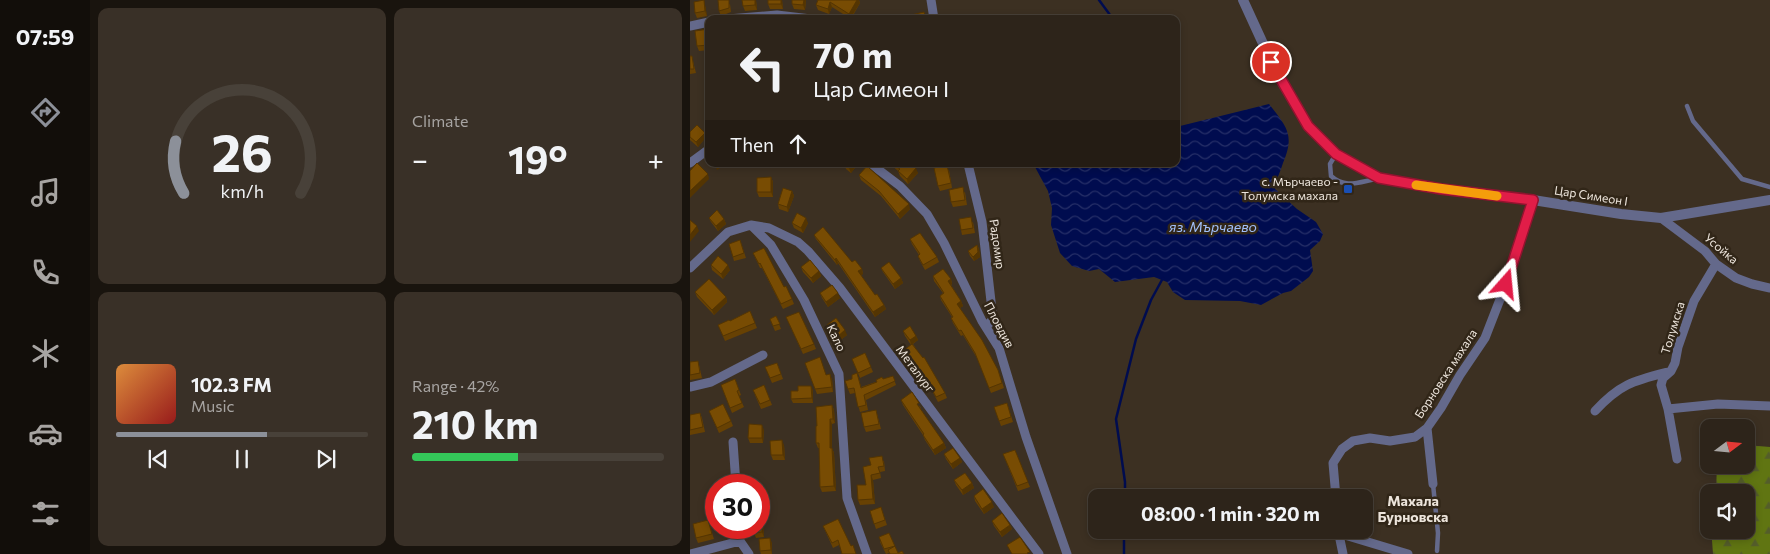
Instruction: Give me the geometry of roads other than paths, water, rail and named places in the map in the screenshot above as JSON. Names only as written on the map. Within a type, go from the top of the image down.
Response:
[{"type":"street","points":[[931,0],[933,15]]},
{"type":"street","points":[[1243,0],[1276,72],[1308,126],[1336,154]]},
{"type":"street","points":[[690,26],[705,23]]},
{"type":"street","points":[[690,163],[705,152]]},
{"type":"street","name":"Цар Симеон I","points":[[1336,154],[1379,178],[1441,189],[1533,200],[1621,214],[1661,218],[1770,200]]},
{"type":"street","name":"Пловдив","points":[[875,167],[900,186],[927,214],[944,243],[986,328],[999,348],[1026,437],[1067,554]]},
{"type":"street","name":"Радомир","points":[[969,167],[982,222],[987,260],[993,319],[986,328]]},
{"type":"street","name":"Борновска махала","points":[[1335,489],[1333,462],[1342,449],[1354,441],[1370,438],[1390,441],[1415,437],[1427,428],[1486,338],[1506,284],[1533,200]]},
{"type":"street","name":"Усойка","points":[[1661,218],[1705,251],[1716,264],[1736,278],[1770,288]]},
{"type":"street","points":[[690,268],[728,232],[751,225]]},
{"type":"street","name":"Кало","points":[[751,225],[772,245],[804,300],[839,374],[847,498],[867,554]]},
{"type":"street","name":"Металург","points":[[751,225],[769,228],[798,242],[808,251],[840,288],[1039,554]]},
{"type":"street","name":"Толумска","points":[[1677,459],[1668,409],[1661,385],[1663,378],[1671,371],[1675,362],[1678,347],[1694,301],[1716,264]]},
{"type":"street","points":[[690,387],[711,382],[762,355]]},
{"type":"street","points":[[1595,411],[1610,394],[1633,381],[1671,371]]},
{"type":"street","points":[[1668,409],[1718,404],[1770,406]]},
{"type":"street","points":[[1427,428],[1432,484]]},
{"type":"street","points":[[733,442],[735,474]]},
{"type":"street","points":[[1340,539],[1343,554]]},
{"type":"street","points":[[1360,539],[1408,554]]},
{"type":"street","points":[[691,554],[740,541],[749,554]]},
{"type":"lane","points":[[1687,106],[1693,121],[1742,179],[1770,187]]},
{"type":"lane","points":[[1336,154],[1330,164],[1331,176],[1338,182],[1347,184],[1379,178]]},
{"type":"lane","points":[[1432,484],[1438,533],[1437,551]]},
{"type":"water","name":"яз. Мърчаево","points":[[1269,104],[1285,125],[1289,138],[1287,153],[1275,189],[1297,209],[1316,222],[1323,234],[1320,241],[1310,250],[1313,271],[1309,277],[1291,291],[1283,293],[1261,305],[1240,301],[1185,300],[1173,292],[1167,282],[1154,277],[1115,282],[1099,269],[1089,271],[1072,266],[1060,253],[1051,225],[1052,208],[1048,191],[1035,167],[1180,167],[1180,126]]},
{"type":"waterway","points":[[1099,0],[1110,15]]},
{"type":"waterway","points":[[1125,489],[1116,419],[1136,339],[1151,300],[1163,278]]},
{"type":"waterway","points":[[1124,539],[1124,554]]},
{"type":"place","name":"с. Мърчаево - Толумска махала","points":[[1348,189]]},
{"type":"district","name":"Махала Бурновска","points":[[1413,510]]}]
